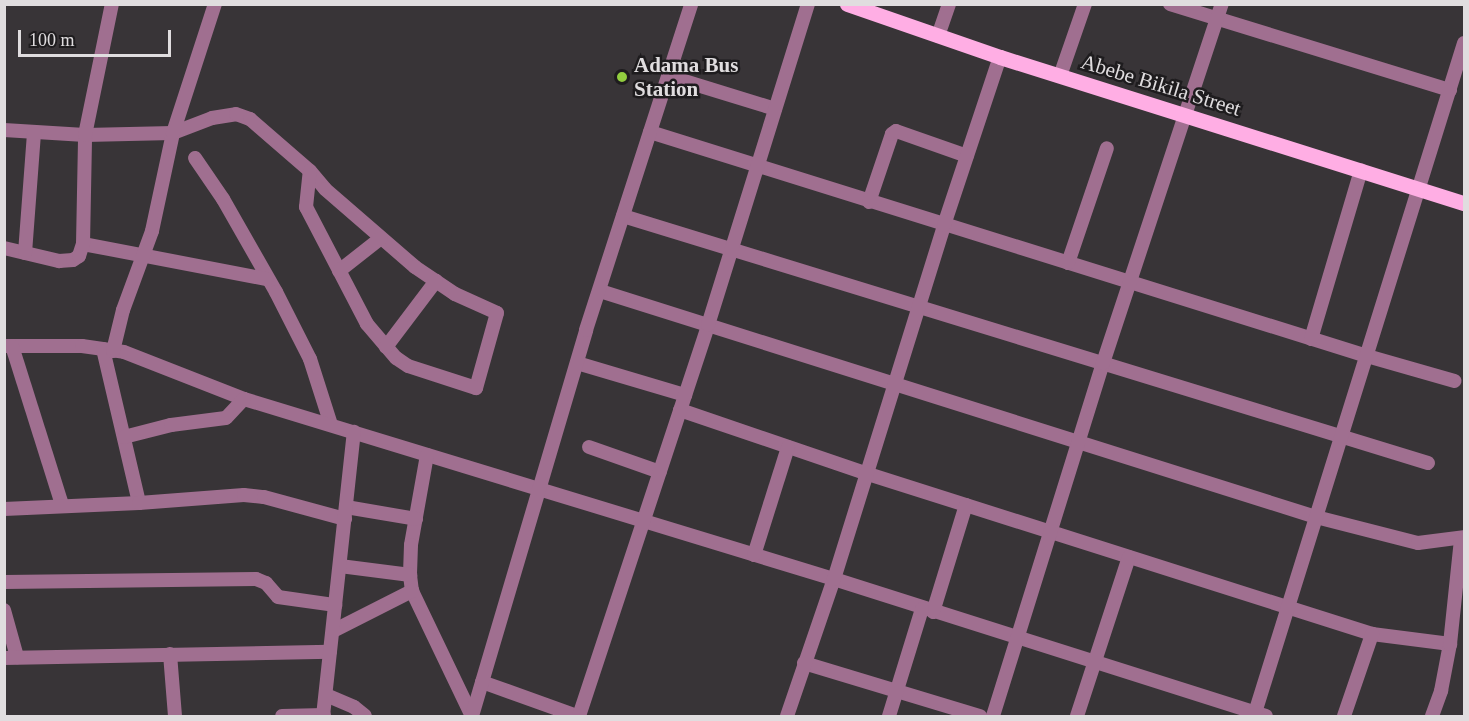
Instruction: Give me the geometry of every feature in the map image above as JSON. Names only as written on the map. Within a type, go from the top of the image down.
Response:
[{"type":"main road","name":"Abebe Bikila Street","points":[[847,4],[1000,57],[1464,203]]},
{"type":"street","points":[[4,248],[59,261],[72,260],[80,256],[83,244],[85,135],[112,4]]},
{"type":"street","points":[[140,503],[124,437],[108,350],[152,231],[173,133],[215,4]]},
{"type":"street","points":[[472,716],[537,489],[691,4]]},
{"type":"street","points":[[482,682],[578,717],[708,325],[808,4]]},
{"type":"street","points":[[938,36],[949,4]]},
{"type":"street","points":[[1060,76],[1086,4]]},
{"type":"street","points":[[1170,4],[1450,90]]},
{"type":"street","points":[[993,717],[1103,363],[1222,4]]},
{"type":"street","points":[[62,505],[8,346],[82,346],[134,356],[244,399],[834,579],[1258,715],[1288,608],[1464,44]]},
{"type":"street","points":[[787,717],[834,579],[865,473],[1000,57]]},
{"type":"street","points":[[668,76],[776,109]]},
{"type":"street","points":[[4,130],[85,135],[173,133],[212,118],[236,114],[250,119],[310,171],[325,189],[381,238],[455,294],[496,313],[476,388],[408,366],[386,347],[367,324],[306,207],[310,171]]},
{"type":"street","points":[[869,201],[892,134],[896,131],[967,156]]},
{"type":"street","points":[[25,253],[34,132]]},
{"type":"street","points":[[650,132],[1311,339],[1455,381]]},
{"type":"street","points":[[1068,263],[1107,148]]},
{"type":"street","points":[[195,158],[223,199],[310,359],[331,425]]},
{"type":"street","points":[[1311,339],[1360,170]]},
{"type":"street","points":[[623,216],[1428,463]]},
{"type":"street","points":[[339,271],[381,238]]},
{"type":"street","points":[[83,244],[267,279]]},
{"type":"street","points":[[386,347],[436,281]]},
{"type":"street","points":[[600,291],[1316,517],[1418,543],[1462,538],[1450,644],[1442,691],[1432,717]]},
{"type":"street","points":[[577,363],[685,395]]},
{"type":"street","points":[[124,437],[171,425],[226,418],[244,399]]},
{"type":"street","points":[[680,410],[966,506],[1372,634],[1450,644]]},
{"type":"street","points":[[282,717],[323,716],[354,432]]},
{"type":"street","points":[[589,447],[660,472]]},
{"type":"street","points":[[754,555],[788,447]]},
{"type":"street","points":[[427,455],[416,519],[410,575],[412,591],[472,716]]},
{"type":"street","points":[[4,509],[140,503],[244,495],[345,513],[416,519]]},
{"type":"street","points":[[889,717],[966,506]]},
{"type":"street","points":[[1077,717],[1129,557]]},
{"type":"street","points":[[340,566],[410,575]]},
{"type":"street","points":[[4,582],[249,579],[266,583],[278,597],[335,605]]},
{"type":"street","points":[[333,631],[412,591]]},
{"type":"street","points":[[4,610],[11,658],[330,652]]},
{"type":"street","points":[[1344,717],[1372,634]]},
{"type":"street","points":[[170,654],[175,717]]},
{"type":"street","points":[[804,663],[980,717]]},
{"type":"street","points":[[326,695],[354,707],[365,717]]},
{"type":"place","name":"Adama Bus Station","points":[[622,77]]}]
